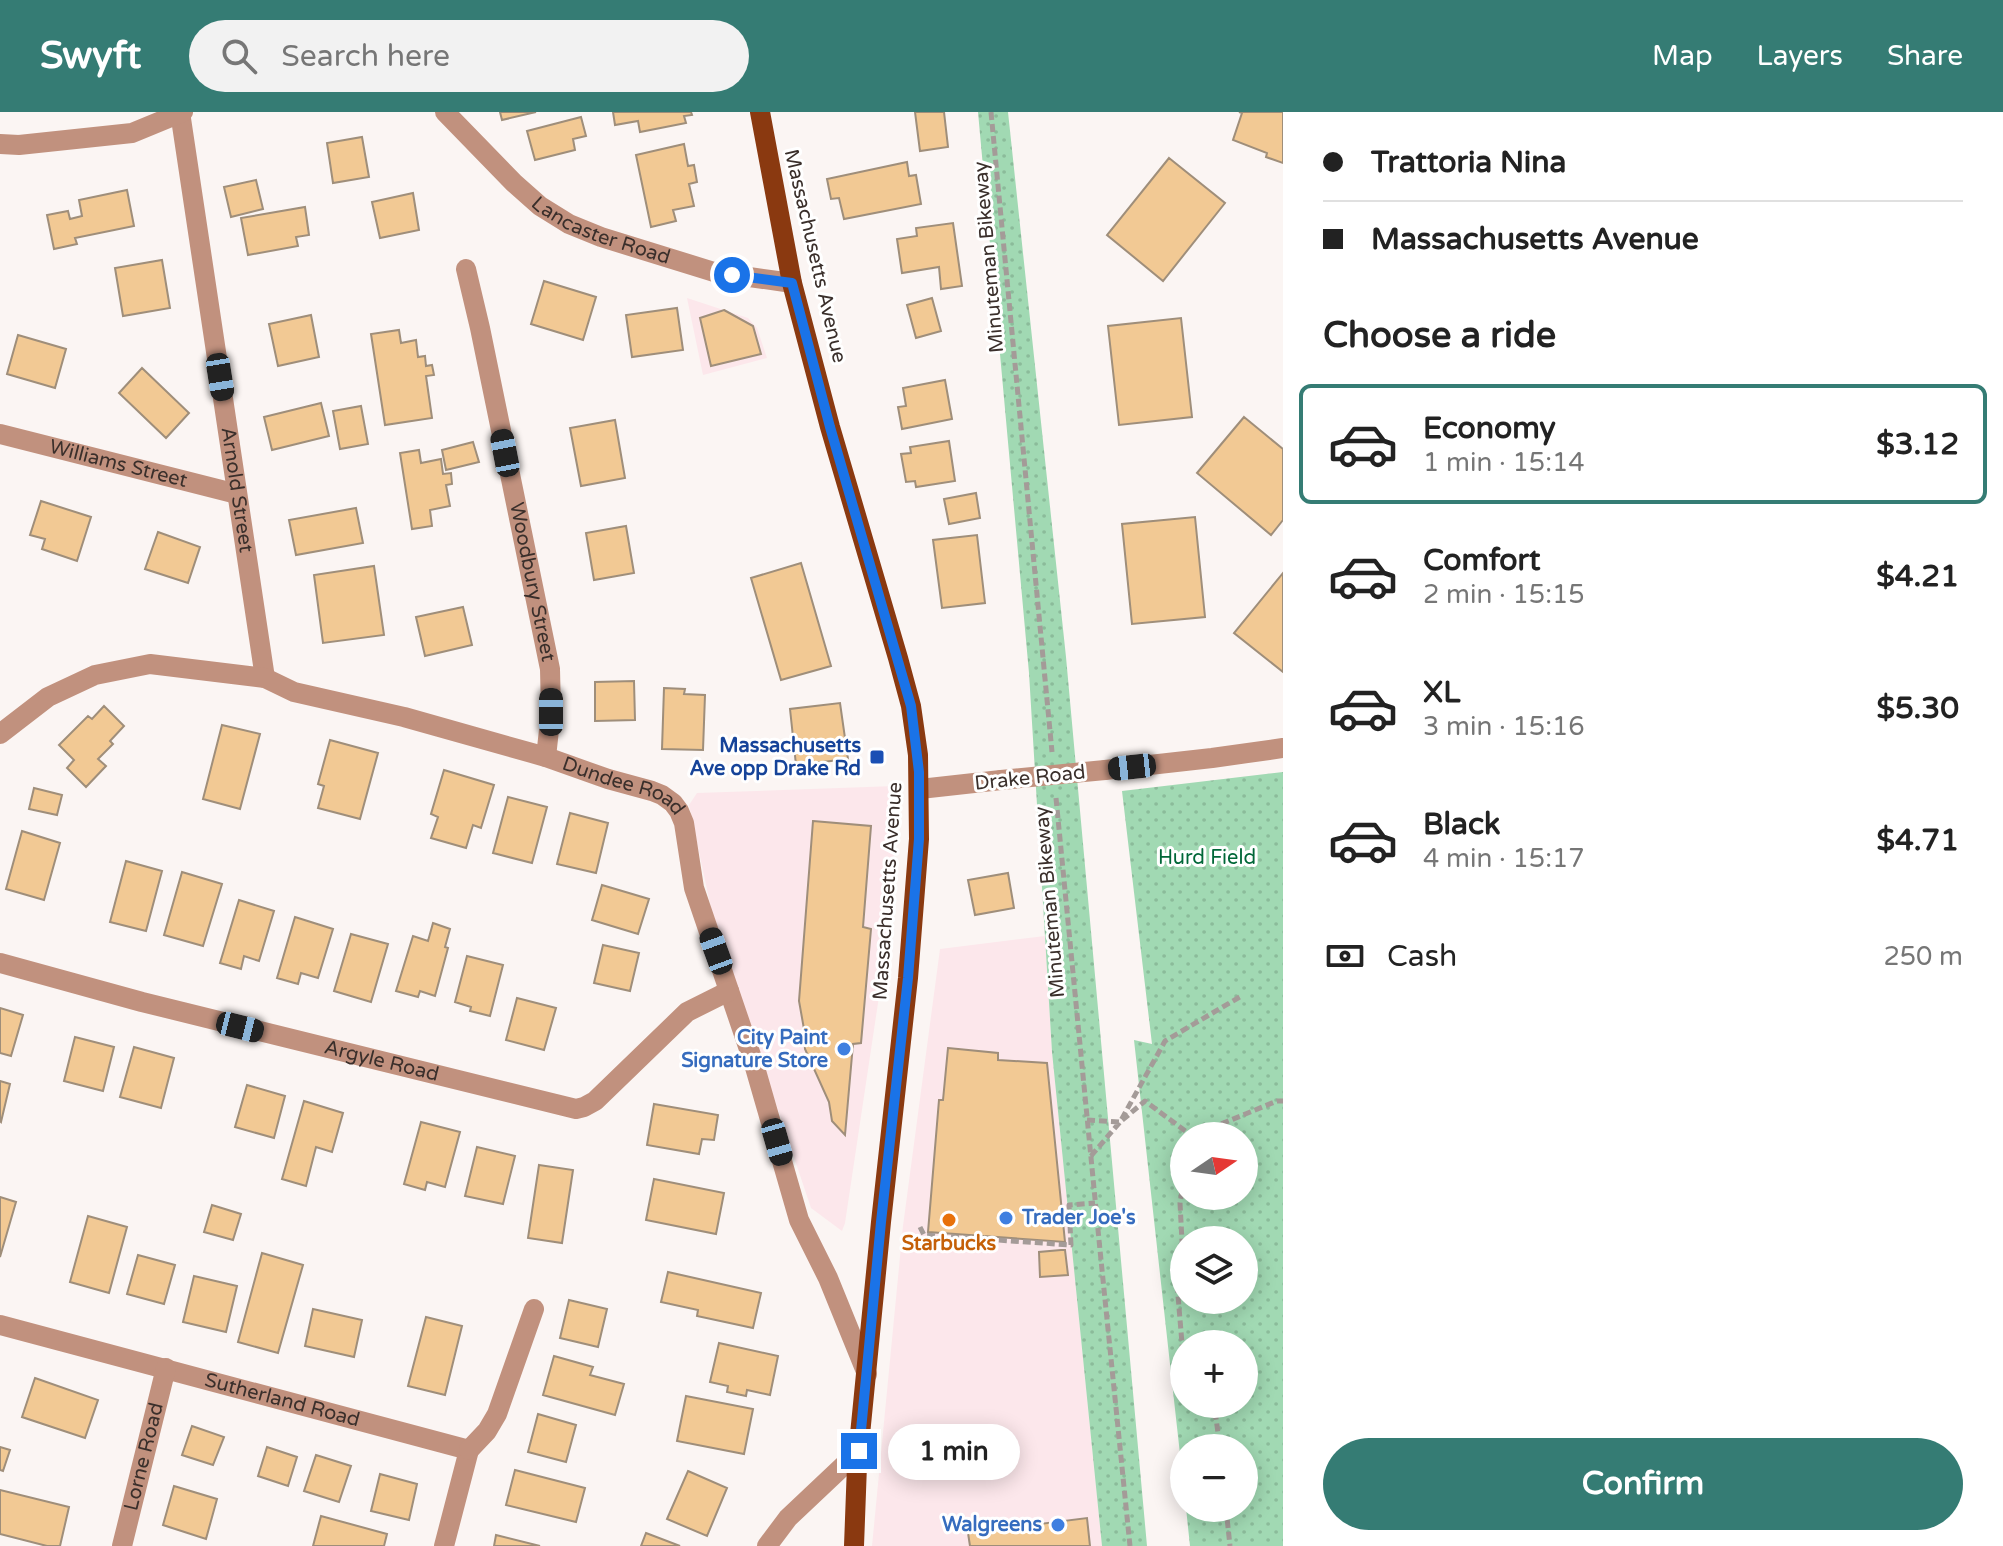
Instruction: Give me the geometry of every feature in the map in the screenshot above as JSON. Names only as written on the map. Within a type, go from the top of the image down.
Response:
[{"type":"main road","name":"Massachusetts Avenue","points":[[760,112],[792,283],[830,427],[911,706],[918,755],[919,839],[908,978],[859,1451],[854,1546]]},
{"type":"street","points":[[0,144],[19,145],[132,133],[181,112]]},
{"type":"street","name":"Arnold Street","points":[[181,112],[265,678]]},
{"type":"street","name":"Lancaster Road","points":[[445,112],[514,183],[540,206],[569,224],[697,268],[792,283]]},
{"type":"street","name":"Woodbury Street","points":[[466,269],[550,669],[551,712],[546,757]]},
{"type":"street","name":"Williams Street","points":[[0,434],[237,494]]},
{"type":"street","name":"Dundee Road","points":[[0,734],[48,697],[95,675],[150,664],[265,678],[294,692],[404,717],[546,757],[652,791],[673,803],[684,823],[694,888],[754,1064],[799,1220],[828,1278],[867,1374]]},
{"type":"street","name":"Drake Road","points":[[920,789],[1283,748]]},
{"type":"street","name":"Argyle Road","points":[[0,963],[150,1004],[576,1109],[595,1101],[687,1012],[729,991]]},
{"type":"street","points":[[444,1546],[469,1450],[487,1431],[497,1414],[534,1309]]},
{"type":"street","name":"Sutherland Road","points":[[0,1325],[469,1450]]},
{"type":"street","name":"Lorne Road","points":[[122,1546],[166,1368]]},
{"type":"street","points":[[767,1546],[788,1518],[859,1451]]},
{"type":"path","name":"Minuteman Bikeway","points":[[991,112],[1053,757]]},
{"type":"path","name":"Minuteman Bikeway","points":[[1056,789],[1130,1546]]},
{"type":"path","points":[[1120,1122],[1165,1041],[1243,995]]},
{"type":"path","points":[[1091,1157],[1120,1122],[1145,1101],[1173,1122]]},
{"type":"path","points":[[1226,1122],[1283,1101]]},
{"type":"path","points":[[1087,1120],[1120,1122]]},
{"type":"path","points":[[920,1227],[924,1235],[1071,1245],[1069,1205],[1095,1203]]},
{"type":"path","points":[[1180,1210],[1183,1260],[1176,1272],[1181,1330]]},
{"type":"path","points":[[1227,1522],[1230,1546]]},
{"type":"shaded area","points":[[687,298],[748,318],[757,328],[767,358],[703,375]]},
{"type":"shaded area","points":[[895,786],[890,923],[842,1231],[811,1208],[712,913],[689,805],[697,793]]},
{"type":"shaded area","points":[[1045,936],[1052,1052],[1102,1546],[872,1546],[903,1226],[940,949]]},
{"type":"green space","points":[[978,112],[1008,112],[1066,657],[1147,1546],[1102,1546],[1052,1052],[1029,673]]},
{"type":"green space","name":"Hurd Field","points":[[1283,772],[1283,1546],[1190,1546],[1187,1522],[1258,1522],[1258,1434],[1178,1434],[1176,1418],[1258,1418],[1258,1330],[1170,1330],[1170,1364],[1134,1040],[1152,1044],[1122,791]]},
{"type":"building","points":[[500,112],[536,112],[502,120]]},
{"type":"building","points":[[613,112],[691,112],[692,115],[684,116],[686,123],[640,132],[638,121],[615,125]]},
{"type":"building","points":[[915,112],[944,112],[948,147],[920,151]]},
{"type":"building","points":[[1239,112],[1283,112],[1283,163],[1233,140],[1242,113]]},
{"type":"building","points":[[581,117],[586,136],[573,139],[575,150],[535,160],[527,131]]},
{"type":"building","points":[[362,137],[369,177],[333,183],[327,143]]},
{"type":"building","points":[[684,144],[688,166],[694,165],[697,182],[689,184],[694,206],[673,210],[676,221],[651,227],[636,155]]},
{"type":"building","points":[[1169,158],[1225,203],[1163,281],[1107,235]]},
{"type":"building","points":[[907,162],[909,176],[916,175],[921,204],[844,219],[839,198],[831,199],[827,179]]},
{"type":"building","points":[[256,180],[263,209],[231,217],[224,187]]},
{"type":"building","points":[[127,190],[134,226],[75,238],[77,244],[54,249],[47,215],[68,211],[70,219],[82,216],[79,200]]},
{"type":"building","points":[[413,193],[419,230],[380,238],[372,202]]},
{"type":"building","points":[[305,207],[309,235],[296,237],[298,246],[248,255],[241,218]]},
{"type":"building","points":[[953,223],[962,286],[941,289],[939,267],[902,273],[897,239],[917,236],[916,228]]},
{"type":"building","points":[[162,260],[170,308],[123,316],[115,268]]},
{"type":"building","points":[[544,281],[596,297],[583,340],[531,324]]},
{"type":"building","points":[[932,298],[941,331],[916,338],[907,305]]},
{"type":"building","points":[[677,308],[683,350],[632,357],[626,315]]},
{"type":"building","points":[[724,310],[753,326],[761,354],[711,366],[700,318]]},
{"type":"building","points":[[311,315],[319,357],[278,366],[269,324]]},
{"type":"building","points":[[1181,318],[1192,417],[1119,425],[1108,326]]},
{"type":"building","points":[[399,330],[401,343],[416,340],[418,357],[425,356],[426,366],[432,365],[434,375],[426,376],[432,418],[385,425],[371,334]]},
{"type":"building","points":[[18,335],[66,349],[55,388],[7,374]]},
{"type":"building","points":[[142,368],[189,413],[166,438],[119,393]]},
{"type":"building","points":[[945,380],[952,419],[902,429],[898,407],[906,406],[903,388]]},
{"type":"building","points":[[321,403],[329,436],[272,450],[264,417]]},
{"type":"building","points":[[361,406],[368,444],[340,449],[333,411]]},
{"type":"building","points":[[1244,417],[1283,449],[1283,520],[1271,535],[1197,473]]},
{"type":"building","points":[[615,420],[625,478],[581,486],[570,428]]},
{"type":"building","points":[[949,441],[955,481],[916,487],[915,481],[906,482],[901,454],[911,453],[910,447]]},
{"type":"building","points":[[473,442],[479,462],[446,470],[442,450]]},
{"type":"building","points":[[419,450],[421,463],[441,459],[443,474],[451,473],[452,484],[446,485],[450,506],[430,510],[432,526],[412,529],[400,453]]},
{"type":"building","points":[[976,493],[980,518],[949,524],[944,499]]},
{"type":"building","points":[[41,501],[91,517],[77,561],[42,549],[45,539],[30,535]]},
{"type":"building","points":[[356,508],[363,543],[296,555],[289,520]]},
{"type":"building","points":[[1195,517],[1205,617],[1132,624],[1122,524]]},
{"type":"building","points":[[626,526],[634,573],[594,580],[586,533]]},
{"type":"building","points":[[158,532],[200,547],[188,583],[145,569]]},
{"type":"building","points":[[977,535],[985,603],[942,608],[933,540]]},
{"type":"building","points":[[801,563],[831,666],[781,680],[751,578]]},
{"type":"building","points":[[374,566],[384,635],[323,643],[314,575]]},
{"type":"building","points":[[1283,573],[1283,672],[1234,633]]},
{"type":"building","points":[[463,607],[472,645],[425,656],[416,617]]},
{"type":"building","points":[[634,681],[635,720],[595,721],[595,682]]},
{"type":"building","points":[[664,688],[685,689],[684,694],[705,695],[703,750],[662,749]]},
{"type":"building","points":[[840,703],[848,759],[796,765],[790,709]]},
{"type":"building","points":[[104,706],[124,726],[110,741],[113,744],[98,759],[106,766],[86,787],[67,768],[74,760],[59,745],[88,716],[92,719]]},
{"type":"building","points":[[222,725],[260,734],[240,809],[203,799]]},
{"type":"building","points":[[330,740],[378,753],[360,819],[318,808],[324,786],[318,784]]},
{"type":"building","points":[[444,770],[494,785],[481,828],[473,825],[466,848],[431,838],[438,817],[431,814]]},
{"type":"building","points":[[34,788],[62,795],[57,815],[29,809]]},
{"type":"building","points":[[508,797],[547,807],[532,863],[493,853]]},
{"type":"building","points":[[570,813],[608,823],[596,873],[557,864]]},
{"type":"building","points":[[813,821],[871,826],[863,927],[871,929],[861,1043],[853,1044],[845,1135],[832,1121],[829,1102],[805,1049],[799,1001]]},
{"type":"building","points":[[22,831],[60,843],[44,900],[6,889]]},
{"type":"building","points":[[126,861],[162,871],[146,931],[110,922]]},
{"type":"building","points":[[182,872],[222,884],[203,946],[164,935]]},
{"type":"building","points":[[1008,873],[1014,908],[975,915],[968,880]]},
{"type":"building","points":[[602,885],[649,899],[638,934],[592,920]]},
{"type":"building","points":[[239,900],[274,911],[259,961],[244,956],[241,969],[220,963]]},
{"type":"building","points":[[295,917],[333,929],[318,978],[301,973],[298,984],[277,978]]},
{"type":"building","points":[[433,923],[450,929],[435,996],[420,991],[418,997],[396,991],[413,936],[428,941]]},
{"type":"building","points":[[351,934],[388,944],[371,1002],[334,991]]},
{"type":"building","points":[[603,945],[639,953],[630,991],[594,983]]},
{"type":"building","points":[[467,956],[503,965],[490,1016],[470,1011],[471,1007],[455,1002]]},
{"type":"building","points":[[517,998],[556,1008],[544,1050],[506,1040]]},
{"type":"building","points":[[0,1008],[23,1015],[11,1056],[0,1053]]},
{"type":"building","points":[[75,1037],[114,1047],[103,1091],[64,1081]]},
{"type":"building","points":[[134,1047],[174,1058],[161,1108],[120,1097]]},
{"type":"building","points":[[948,1048],[998,1053],[998,1060],[1047,1063],[1065,1242],[928,1232],[939,1100],[943,1100]]},
{"type":"building","points":[[0,1081],[10,1084],[1,1122],[0,1121]]},
{"type":"building","points":[[247,1085],[285,1096],[274,1138],[235,1127]]},
{"type":"building","points":[[304,1101],[343,1113],[332,1152],[316,1147],[306,1186],[282,1179]]},
{"type":"building","points":[[654,1104],[718,1115],[714,1140],[702,1139],[699,1154],[647,1145]]},
{"type":"building","points":[[421,1122],[460,1132],[445,1187],[427,1182],[425,1190],[404,1184]]},
{"type":"building","points":[[477,1147],[515,1156],[503,1204],[465,1196]]},
{"type":"building","points":[[539,1165],[573,1170],[562,1243],[528,1238]]},
{"type":"building","points":[[654,1179],[724,1193],[716,1234],[646,1220]]},
{"type":"building","points":[[0,1197],[16,1202],[0,1257]]},
{"type":"building","points":[[212,1205],[241,1214],[233,1240],[204,1232]]},
{"type":"building","points":[[88,1216],[127,1227],[109,1293],[70,1282]]},
{"type":"building","points":[[1065,1250],[1068,1275],[1040,1277],[1039,1252]]},
{"type":"building","points":[[262,1253],[303,1265],[278,1353],[238,1342]]},
{"type":"building","points":[[138,1255],[175,1265],[164,1304],[127,1294]]},
{"type":"building","points":[[668,1272],[761,1293],[753,1328],[697,1316],[698,1310],[661,1302]]},
{"type":"building","points":[[194,1276],[237,1286],[226,1332],[183,1322]]},
{"type":"building","points":[[569,1300],[607,1309],[598,1347],[560,1338]]},
{"type":"building","points":[[313,1309],[362,1320],[354,1357],[305,1346]]},
{"type":"building","points":[[426,1317],[462,1326],[445,1395],[408,1386]]},
{"type":"building","points":[[719,1343],[778,1356],[770,1395],[747,1390],[746,1396],[727,1392],[728,1386],[710,1382]]},
{"type":"building","points":[[554,1356],[593,1367],[590,1375],[624,1384],[615,1415],[543,1395]]},
{"type":"building","points":[[35,1378],[98,1400],[85,1438],[22,1417]]},
{"type":"building","points":[[686,1396],[753,1409],[744,1454],[677,1441]]},
{"type":"building","points":[[538,1414],[576,1425],[566,1462],[528,1452]]},
{"type":"building","points":[[192,1426],[224,1437],[213,1465],[182,1455]]},
{"type":"building","points":[[0,1447],[10,1450],[3,1471],[0,1470]]},
{"type":"building","points":[[267,1447],[297,1457],[288,1486],[258,1476]]},
{"type":"building","points":[[316,1455],[351,1466],[339,1502],[304,1491]]},
{"type":"building","points":[[515,1470],[585,1488],[576,1522],[506,1505]]},
{"type":"building","points":[[688,1471],[727,1488],[707,1536],[667,1519]]},
{"type":"building","points":[[380,1474],[417,1484],[409,1520],[371,1511]]},
{"type":"building","points":[[174,1486],[217,1499],[206,1539],[163,1525]]},
{"type":"building","points":[[0,1490],[69,1507],[60,1546],[47,1546],[0,1534]]},
{"type":"building","points":[[321,1516],[387,1534],[384,1546],[313,1546]]},
{"type":"building","name":"Walgreens","points":[[1087,1518],[1090,1546],[970,1546],[968,1533]]},
{"type":"building","points":[[646,1533],[680,1546],[641,1546]]},
{"type":"building","points":[[496,1535],[540,1546],[494,1546]]},
{"type":"place","name":"Massachusetts Ave opp Drake Rd","points":[[877,757]]},
{"type":"place","name":"City Paint Signature Store","points":[[844,1049]]},
{"type":"place","name":"Trader Joe's","points":[[1006,1218]]},
{"type":"place","name":"Starbucks","points":[[949,1220]]},
{"type":"place","name":"Walgreens","points":[[1058,1525]]},
{"type":"route","points":[[732,275],[792,283],[830,427],[911,706],[918,755],[919,839],[908,978],[859,1451]]}]
